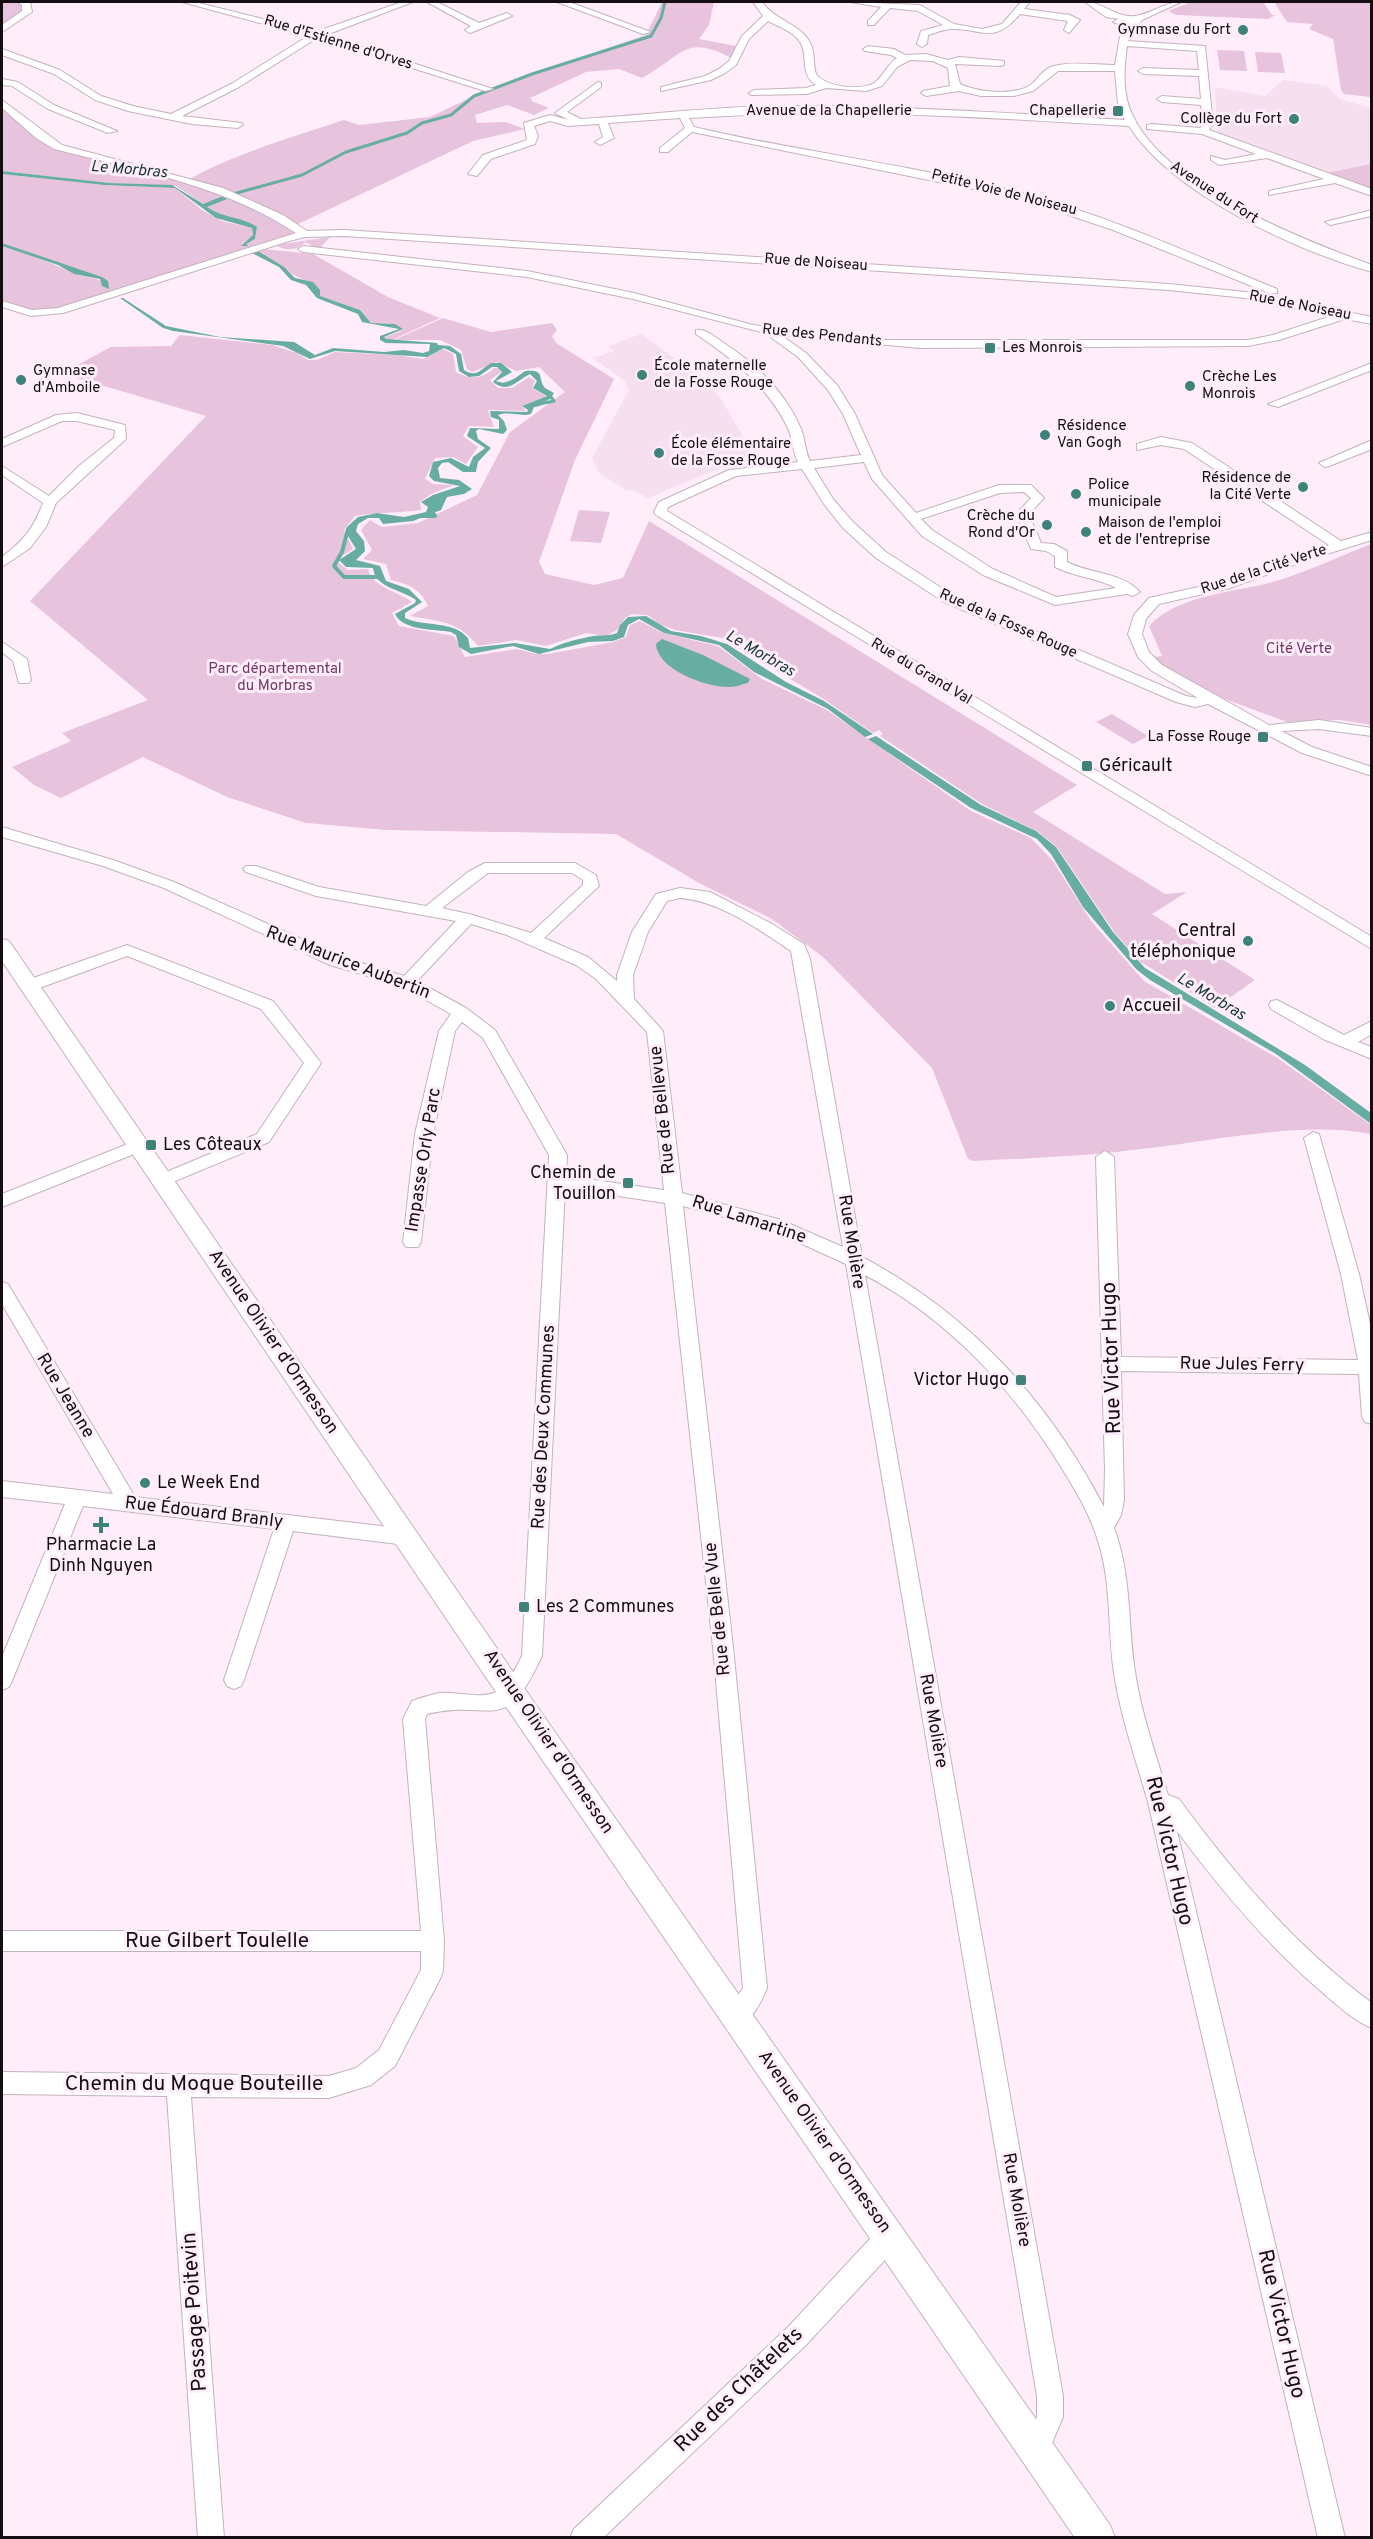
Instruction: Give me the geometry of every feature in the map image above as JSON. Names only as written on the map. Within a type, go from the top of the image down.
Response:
[{"type":"main road","name":"Avenue Olivier d'Ormesson","points":[[2,946],[512,1693],[1097,2538]]},
{"type":"street","points":[[2,29],[27,12],[26,3],[22,2]]},
{"type":"street","name":"Rue d'Estienne d'Orves","points":[[186,2],[316,35],[488,89]]},
{"type":"street","points":[[172,117],[236,85],[316,35],[409,2]]},
{"type":"street","points":[[431,2],[479,27]]},
{"type":"street","points":[[562,2],[646,32]]},
{"type":"street","points":[[758,2],[768,16],[796,31],[805,41],[809,49],[811,75],[825,85]]},
{"type":"street","points":[[855,2],[920,8],[951,26],[982,32],[1005,26],[1024,2]]},
{"type":"street","points":[[1089,2],[1109,15],[1135,24],[1137,19],[1177,2]]},
{"type":"street","points":[[871,23],[888,5]]},
{"type":"street","points":[[1017,11],[1075,20],[1069,30]]},
{"type":"street","points":[[465,32],[507,16]]},
{"type":"street","points":[[664,89],[708,78],[723,71],[733,63],[745,38],[768,16]]},
{"type":"street","name":"Avenue du Fort","points":[[1123,21],[1120,68],[1122,99],[1131,123],[1162,159],[1187,179],[1245,216],[1310,247],[1371,269]]},
{"type":"street","points":[[922,44],[924,33],[951,26]]},
{"type":"street","points":[[1122,43],[1202,48],[1208,125],[1203,131]]},
{"type":"street","points":[[868,50],[894,52],[904,59]]},
{"type":"street","points":[[2,52],[57,72],[98,98],[131,109],[172,117],[238,125]]},
{"type":"street","points":[[754,93],[807,91],[825,85],[853,89],[875,86],[882,82],[896,62],[904,59],[940,59],[949,63],[953,68],[955,86],[969,92],[1021,92],[1031,89],[1046,72],[1061,63],[1120,68]]},
{"type":"street","points":[[949,63],[959,60],[1000,63]]},
{"type":"street","points":[[1143,71],[1204,73]]},
{"type":"street","points":[[2,82],[15,84],[51,107],[111,131]]},
{"type":"street","points":[[550,118],[598,85]]},
{"type":"street","points":[[926,93],[959,88]]},
{"type":"street","points":[[1162,99],[1206,102]]},
{"type":"street","points":[[2,103],[40,136],[58,147],[205,186],[282,219],[305,234]]},
{"type":"street","name":"Avenue de la Chapellerie","points":[[473,174],[481,160],[531,142],[533,136],[528,125],[550,118],[568,123],[682,113],[772,109],[899,110],[1131,123]]},
{"type":"street","points":[[560,113],[582,121]]},
{"type":"street","points":[[664,150],[690,129],[682,113]]},
{"type":"street","points":[[600,142],[609,138],[602,120]]},
{"type":"street","points":[[1151,127],[1203,131],[1371,193]]},
{"type":"street","name":"Petite Voie de Noiseau","points":[[690,129],[925,173],[1022,196],[1148,237],[1303,305]]},
{"type":"street","points":[[1215,158],[1223,163],[1266,154]]},
{"type":"street","points":[[1273,193],[1336,180]]},
{"type":"street","points":[[1330,222],[1371,213]]},
{"type":"street","name":"Rue de Noiseau","points":[[2,304],[32,313],[59,311],[305,234],[383,235],[1169,287],[1256,296],[1371,321]]},
{"type":"street","name":"Rue des Pendants","points":[[303,249],[538,276],[686,309],[726,323],[768,330],[920,345],[1222,344],[1275,338],[1345,315]]},
{"type":"street","name":"Rue de la Fosse Rouge","points":[[726,323],[700,332],[739,358],[765,382],[782,405],[795,430],[805,464],[828,501],[874,549],[949,599],[1181,699],[1195,703],[1210,699],[1307,750],[1371,772]]},
{"type":"street","points":[[768,330],[795,350],[833,388],[849,414],[876,476],[927,533],[988,572],[1055,601],[1130,590]]},
{"type":"street","points":[[795,350],[802,343],[821,336]]},
{"type":"street","points":[[1274,404],[1371,366]]},
{"type":"street","points":[[2,443],[60,418],[78,417],[121,428],[120,439],[83,469],[50,502],[40,528],[25,545],[2,563]]},
{"type":"street","points":[[1141,447],[1161,441],[1188,446],[1340,546]]},
{"type":"street","points":[[1325,463],[1371,444]]},
{"type":"street","name":"Rue du Grand Val","points":[[867,458],[733,473],[663,505],[660,512],[1371,944]]},
{"type":"street","points":[[2,470],[50,502]]},
{"type":"street","points":[[1025,473],[1031,481],[1027,488]]},
{"type":"street","points":[[912,518],[999,489],[1027,488],[1038,498],[1025,511],[1026,522],[1036,546],[1049,547],[1062,554],[1060,564],[1078,573],[1112,580],[1154,602],[1139,618],[1135,634],[1143,654],[1157,668],[1210,699]]},
{"type":"street","name":"Rue de la Cité Verte","points":[[1154,602],[1225,585],[1371,537]]},
{"type":"street","points":[[2,646],[20,659],[24,680]]},
{"type":"street","points":[[1266,730],[1275,726],[1330,726],[1371,732]]},
{"type":"street","name":"Rue Maurice Aubertin","points":[[2,832],[108,863],[169,885],[336,961],[407,982],[460,1012],[489,1034],[558,1155]]},
{"type":"street","points":[[251,868],[316,891],[468,918],[533,940],[582,961],[626,999]]},
{"type":"street","points":[[429,911],[485,868],[575,868],[584,872],[591,878],[591,886],[533,940]]},
{"type":"street","name":"Rue Molière","points":[[626,999],[625,975],[640,932],[661,897],[680,893],[705,895],[760,923],[798,948],[808,991],[1050,2396],[1050,2417],[1036,2450]]},
{"type":"street","points":[[407,982],[468,918]]},
{"type":"street","points":[[28,986],[127,950],[267,1005],[313,1063],[263,1138],[162,1180]]},
{"type":"street","name":"Rue de Bellevue","points":[[626,999],[655,1031],[673,1197]]},
{"type":"street","points":[[1277,1005],[1329,1035],[1347,1041],[1371,1054]]},
{"type":"street","name":"Impasse Orly Parc","points":[[412,1242],[424,1134],[447,1031],[460,1012]]},
{"type":"street","points":[[1347,1041],[1371,1027]]},
{"type":"street","points":[[1313,1138],[1350,1274],[1369,1367],[1371,1417]]},
{"type":"street","points":[[2,1201],[138,1146]]},
{"type":"street","name":"Rue des Deux Communes","points":[[512,1693],[524,1677],[532,1656],[558,1155]]},
{"type":"street","name":"Rue Victor Hugo","points":[[1105,1157],[1114,1504],[1111,1518],[1103,1526],[1115,1567],[1126,1682],[1159,1802],[1332,2538]]},
{"type":"street","name":"Rue Lamartine","points":[[558,1181],[673,1197],[722,1208],[777,1225],[854,1259],[909,1291],[944,1317],[1012,1382],[1062,1449],[1103,1526]]},
{"type":"street","name":"Rue de Belle Vue","points":[[673,1197],[723,1647],[755,1988],[749,2002],[736,2015]]},
{"type":"street","name":"Rue Jeanne","points":[[2,1289],[129,1504]]},
{"type":"street","name":"Rue Jules Ferry","points":[[1112,1364],[1369,1367]]},
{"type":"street","name":"Rue Édouard Branly","points":[[2,1489],[406,1537]]},
{"type":"street","points":[[2,1681],[77,1498]]},
{"type":"street","points":[[234,1680],[286,1522]]},
{"type":"street","name":"Chemin du Moque Bouteille","points":[[2,2083],[329,2087],[363,2077],[387,2058],[432,1971],[433,1941],[414,1719],[419,1707],[434,1702],[500,1703],[512,1693]]},
{"type":"street","points":[[1159,1802],[1171,1806],[1248,1905],[1293,1953],[1371,2017]]},
{"type":"street","name":"Rue Gilbert Toulelle","points":[[2,1941],[433,1941]]},
{"type":"street","name":"Passage Poitevin","points":[[178,2086],[211,2538]]},
{"type":"street","name":"Rue des Châtelets","points":[[583,2538],[797,2336],[889,2236]]},
{"type":"shaded area","name":"Collège du Fort","points":[[1283,80],[1328,86],[1340,99],[1371,108],[1371,164],[1326,175],[1221,135],[1217,130],[1215,87],[1265,96]]},
{"type":"shaded area","points":[[2,171],[110,183],[172,185],[203,204],[223,196],[227,199],[207,207],[257,227],[255,239],[246,244],[248,246],[241,246],[253,235],[252,228],[216,218],[175,188],[104,185],[2,174]]},
{"type":"shaded area","points":[[2,243],[102,277],[108,281],[109,289],[102,286],[100,279],[74,274],[58,265],[2,246]]},
{"type":"shaded area","points":[[258,251],[284,267],[295,278],[313,282],[320,290],[320,296],[360,310],[371,323],[395,324],[403,329],[384,337],[386,339],[450,346],[461,354],[464,370],[472,373],[479,372],[491,363],[501,363],[512,372],[496,381],[499,383],[510,382],[525,371],[536,371],[545,388],[554,393],[550,399],[534,407],[531,414],[498,415],[504,421],[507,430],[503,434],[479,429],[476,431],[478,439],[491,448],[478,462],[476,472],[463,472],[448,462],[442,463],[438,468],[440,478],[459,480],[472,489],[464,494],[447,497],[441,510],[413,521],[383,524],[379,518],[368,518],[358,524],[356,531],[364,541],[365,551],[356,560],[380,566],[386,581],[409,589],[422,602],[405,613],[405,618],[446,626],[462,632],[468,638],[470,648],[515,643],[550,649],[578,639],[617,633],[620,625],[628,617],[646,616],[671,631],[701,636],[727,644],[786,682],[824,701],[873,734],[865,737],[828,709],[754,672],[719,645],[664,633],[639,619],[628,625],[624,637],[613,641],[588,642],[539,654],[513,646],[471,654],[459,647],[456,635],[451,632],[412,626],[399,620],[395,614],[415,603],[416,600],[378,580],[373,568],[346,567],[339,560],[356,549],[348,536],[347,527],[358,517],[377,513],[404,517],[426,512],[428,507],[421,502],[433,495],[460,486],[434,481],[429,476],[433,462],[451,458],[469,467],[473,457],[485,448],[467,436],[470,428],[499,429],[499,420],[491,417],[490,411],[527,412],[528,410],[522,406],[547,396],[533,388],[537,381],[530,374],[508,387],[493,382],[502,372],[497,367],[492,367],[479,376],[469,377],[459,371],[456,354],[444,348],[427,357],[335,351],[310,359],[283,346],[173,331],[163,328],[120,298],[166,326],[220,337],[294,342],[315,355],[333,348],[384,352],[404,350],[423,353],[429,351],[430,344],[386,343],[380,340],[380,336],[399,329],[362,322],[358,314],[317,298],[306,285],[291,280],[279,267],[252,253]]},
{"type":"shaded area","points":[[641,334],[693,371],[720,397],[746,442],[747,457],[648,498],[634,491],[625,490],[599,473],[592,458],[629,390],[624,380],[592,358],[614,351],[608,346]]},
{"type":"shaded area","points":[[662,639],[703,655],[750,679],[748,683],[734,687],[721,687],[685,676],[665,662],[659,653],[656,644]]},
{"type":"shaded area","points":[[876,736],[981,805],[1036,831],[1056,847],[1113,932],[1145,968],[1305,1065],[1371,1113],[1371,1124],[1276,1054],[1150,980],[1136,969],[1083,907],[1051,854],[1037,839],[971,808],[868,739]]},
{"type":"green space","points":[[2,2],[22,2],[28,7],[2,31]]},
{"type":"green space","points":[[662,2],[714,2],[709,25],[699,39],[736,46],[733,59],[717,51],[694,48],[685,50],[642,78],[619,69],[586,72],[530,98],[533,100],[531,101],[549,108],[534,115],[507,105],[475,115],[477,123],[505,122],[525,129],[473,141],[294,226],[305,234],[59,311],[18,310],[2,304],[2,246],[77,275],[100,280],[108,286],[108,281],[2,243],[2,174],[104,185],[175,188],[202,210],[222,221],[252,228],[253,236],[241,245],[255,239],[257,227],[207,207],[226,198],[203,204],[176,186],[110,183],[2,171],[2,103],[49,142],[188,180],[244,154],[344,120],[359,125],[430,117],[484,91],[646,35]]},
{"type":"green space","points":[[1191,2],[1263,2],[1272,15],[1276,15],[1268,19],[1176,15],[1168,11]]},
{"type":"green space","points":[[1274,2],[1371,2],[1371,97],[1344,94],[1341,90],[1333,39],[1309,29],[1313,24],[1287,22]]},
{"type":"green space","points":[[1217,50],[1244,51],[1247,71],[1220,70]]},
{"type":"green space","points":[[1255,52],[1281,53],[1285,73],[1258,72]]},
{"type":"green space","points":[[1371,164],[1371,191],[1326,175],[1332,172]]},
{"type":"green space","points":[[330,237],[321,247],[327,250],[316,248],[305,242],[291,249],[275,245]]},
{"type":"green space","points":[[263,249],[313,254],[388,297],[440,318],[390,341],[383,338],[401,331],[395,324],[371,323],[360,310],[320,296],[310,281],[292,274],[258,251]]},
{"type":"green space","points":[[443,318],[491,332],[552,323],[557,330],[552,336],[556,343],[614,379],[575,460],[539,562],[545,574],[594,585],[623,578],[649,521],[1077,785],[1033,812],[1165,894],[1187,892],[1152,914],[1255,980],[1215,1008],[1141,962],[1115,933],[1057,847],[1037,831],[982,804],[880,736],[883,734],[879,730],[873,733],[822,698],[722,638],[675,630],[659,624],[648,615],[632,614],[625,618],[617,630],[606,636],[586,633],[546,646],[516,640],[478,646],[463,631],[455,627],[440,621],[410,616],[428,606],[425,600],[413,588],[391,580],[386,564],[363,559],[372,550],[361,530],[370,520],[382,527],[418,523],[477,495],[510,432],[565,392],[539,367],[516,371],[497,362],[472,372],[467,369],[461,350],[440,340],[394,340]]},
{"type":"green space","name":"Parc départemental du Morbras","points":[[180,335],[272,345],[297,353],[308,360],[317,360],[335,352],[396,355],[423,359],[443,349],[453,354],[456,372],[461,375],[476,377],[498,368],[501,372],[490,380],[498,388],[512,388],[529,377],[535,381],[532,388],[546,396],[522,406],[526,411],[488,410],[494,427],[469,426],[463,436],[478,447],[466,464],[453,457],[435,458],[425,479],[433,484],[454,485],[431,494],[420,502],[421,510],[355,516],[344,530],[353,549],[335,560],[348,570],[368,569],[380,585],[412,602],[392,613],[399,626],[454,636],[465,657],[517,649],[536,654],[548,654],[613,642],[626,637],[630,625],[640,621],[663,633],[718,646],[762,679],[827,710],[971,811],[1031,838],[1053,861],[1091,921],[1144,981],[1279,1059],[1371,1125],[1371,1134],[1345,1131],[1289,1131],[1106,1153],[973,1161],[968,1159],[932,1068],[823,957],[772,919],[699,883],[616,834],[386,830],[306,823],[227,797],[143,757],[61,798],[34,785],[12,767],[71,741],[62,733],[148,700],[30,601],[206,416],[70,376],[72,368],[111,347],[171,346]]},
{"type":"green space","points":[[579,510],[610,512],[601,543],[570,541]]},
{"type":"green space","name":"Cité Verte","points":[[1371,544],[1371,725],[1340,720],[1287,722],[1222,698],[1163,666],[1154,657],[1162,656],[1149,626],[1178,606],[1214,594],[1286,578]]},
{"type":"green space","points":[[1112,714],[1148,736],[1133,744],[1096,722]]},
{"type":"waterway","points":[[233,194],[302,175],[346,152],[407,133],[422,123],[451,115],[474,96],[532,74],[651,36],[661,18],[665,2]]},
{"type":"waterway","name":"Le Morbras","points":[[498,383],[503,385],[518,379]]},
{"type":"waterway","name":"Le Morbras","points":[[539,404],[535,405],[554,401],[548,393]]},
{"type":"waterway","name":"Le Morbras","points":[[418,516],[435,516],[432,512],[435,508]]},
{"type":"waterway","name":"Le Morbras","points":[[348,529],[342,552],[334,566],[344,577],[380,577]]},
{"type":"place","name":"Gymnase du Fort","points":[[1243,30]]},
{"type":"place","name":"Chapellerie","points":[[1118,111]]},
{"type":"place","name":"Collège du Fort","points":[[1294,119]]},
{"type":"place","name":"Les Monrois","points":[[990,348]]},
{"type":"place","name":"École maternelle de la Fosse Rouge","points":[[642,375]]},
{"type":"place","name":"Gymnase d'Amboile","points":[[21,380]]},
{"type":"place","name":"Crèche Les Monrois","points":[[1190,386]]},
{"type":"place","name":"Résidence Van Gogh","points":[[1045,435]]},
{"type":"place","name":"École élémentaire de la Fosse Rouge","points":[[659,453]]},
{"type":"place","name":"Résidence de la Cité Verte","points":[[1303,487]]},
{"type":"place","name":"Police municipale","points":[[1076,494]]},
{"type":"place","name":"Crèche du Rond d'Or","points":[[1047,525]]},
{"type":"place","name":"Maison de l'emploi et de l'entreprise","points":[[1086,532]]},
{"type":"place","name":"La Fosse Rouge","points":[[1263,737]]},
{"type":"place","name":"Géricault","points":[[1087,766]]},
{"type":"place","name":"Central téléphonique","points":[[1248,941]]},
{"type":"place","name":"Accueil","points":[[1110,1006]]},
{"type":"place","name":"Les Côteaux","points":[[151,1145]]},
{"type":"place","name":"Chemin de Touillon","points":[[628,1183]]},
{"type":"place","name":"Victor Hugo","points":[[1021,1380]]},
{"type":"place","name":"Le Week End","points":[[145,1483]]},
{"type":"place","name":"Pharmacie La Dinh Nguyen","points":[[101,1525]]},
{"type":"place","name":"Les 2 Communes","points":[[524,1607]]}]
